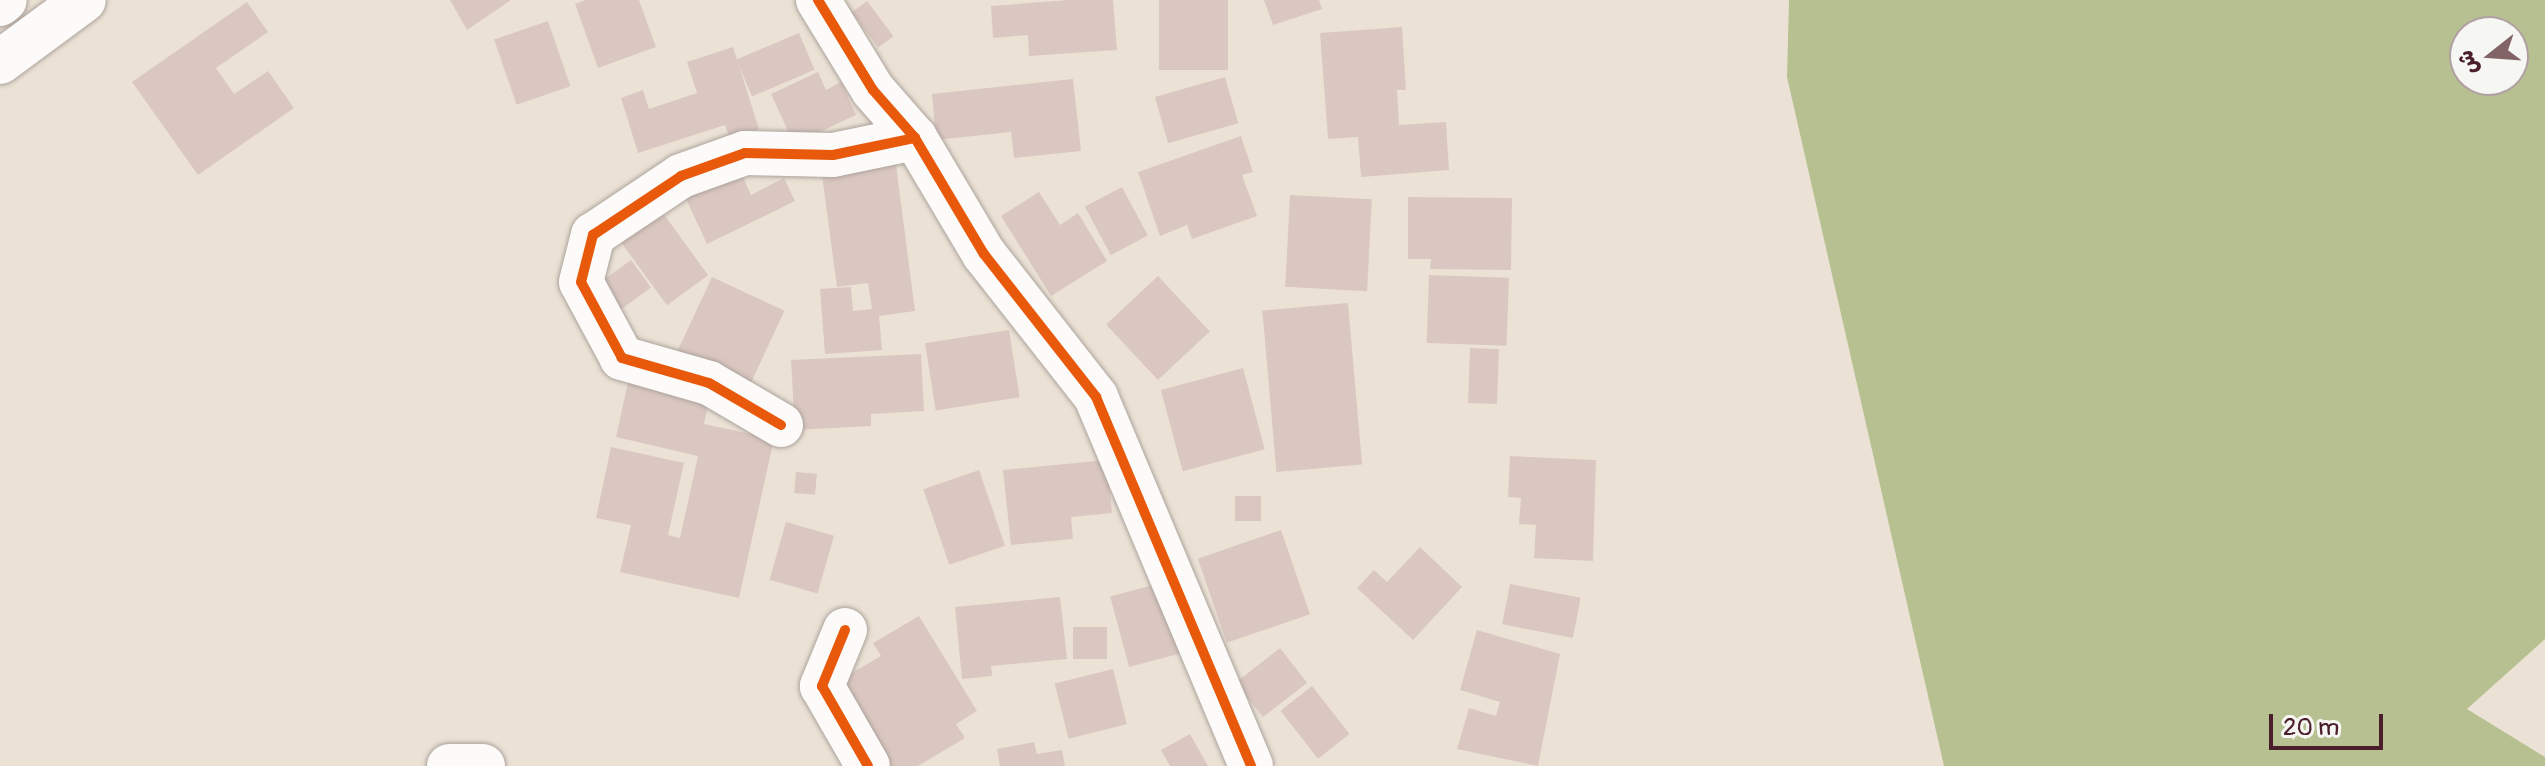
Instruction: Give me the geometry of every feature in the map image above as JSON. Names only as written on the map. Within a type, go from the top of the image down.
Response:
[{"type":"street","points":[[0,4],[5,0]]},
{"type":"street","points":[[0,62],[84,0]]},
{"type":"street","points":[[818,0],[873,90],[915,138],[984,254],[1096,397],[1251,766]]},
{"type":"street","points":[[781,425],[709,383],[622,358],[581,282],[593,235],[681,176],[745,153],[833,155],[915,138]]},
{"type":"street","points":[[845,630],[822,686],[868,766]]},
{"type":"street","points":[[449,766],[483,766]]},
{"type":"green space","points":[[1789,0],[2545,0],[2545,639],[2467,709],[2545,757],[2545,766],[1944,766],[1787,77]]},
{"type":"building","points":[[450,0],[511,0],[467,30]]},
{"type":"building","points":[[586,0],[639,0],[656,47],[598,68],[575,4]]},
{"type":"building","points":[[1113,0],[1117,50],[1029,56],[1028,35],[993,38],[991,6]]},
{"type":"building","points":[[1159,0],[1228,0],[1228,70],[1159,70]]},
{"type":"building","points":[[1264,0],[1319,0],[1322,9],[1273,25]]},
{"type":"building","points":[[867,1],[893,36],[878,48],[852,12]]},
{"type":"building","points":[[247,2],[268,32],[216,68],[234,94],[268,71],[294,108],[198,175],[132,82]]},
{"type":"building","points":[[548,21],[570,86],[517,105],[494,40]]},
{"type":"building","points":[[1402,27],[1406,90],[1397,90],[1399,125],[1446,122],[1449,170],[1361,177],[1358,137],[1328,139],[1320,33]]},
{"type":"building","points":[[799,33],[815,70],[752,96],[736,60]]},
{"type":"building","points":[[733,47],[759,129],[730,139],[725,125],[638,153],[621,98],[643,90],[649,109],[697,93],[687,62]]},
{"type":"building","points":[[818,72],[826,90],[841,82],[856,115],[794,144],[771,94]]},
{"type":"building","points":[[1225,77],[1238,123],[1168,143],[1155,97]]},
{"type":"building","points":[[1073,79],[1081,151],[1014,158],[1011,132],[936,140],[932,94]]},
{"type":"building","points":[[1241,136],[1253,172],[1242,175],[1257,216],[1192,239],[1187,225],[1160,236],[1138,172]]},
{"type":"building","points":[[896,165],[915,311],[879,316],[882,350],[825,354],[820,289],[851,287],[853,311],[872,309],[868,283],[837,287],[822,175]]},
{"type":"building","points":[[741,173],[751,195],[784,178],[795,201],[707,244],[686,199]]},
{"type":"building","points":[[1122,187],[1148,236],[1111,255],[1085,207]]},
{"type":"building","points":[[1039,192],[1060,225],[1078,213],[1107,261],[1051,296],[1001,216]]},
{"type":"building","points":[[1290,195],[1372,199],[1367,291],[1285,287]]},
{"type":"building","points":[[1408,197],[1512,198],[1511,270],[1430,269],[1431,259],[1408,259]]},
{"type":"building","points":[[660,209],[708,275],[667,305],[619,239]]},
{"type":"building","points":[[631,260],[651,288],[619,310],[599,283]]},
{"type":"building","points":[[1429,275],[1509,278],[1507,346],[1427,343]]},
{"type":"building","points":[[1158,276],[1210,332],[1158,380],[1106,324]]},
{"type":"building","points":[[712,277],[785,311],[748,389],[676,355]]},
{"type":"building","points":[[1348,303],[1362,464],[1276,472],[1262,310]]},
{"type":"building","points":[[1009,330],[1020,397],[936,410],[925,343]]},
{"type":"building","points":[[1470,348],[1499,349],[1497,404],[1468,403]]},
{"type":"building","points":[[921,354],[924,411],[871,414],[871,426],[795,430],[791,360]]},
{"type":"building","points":[[1243,368],[1265,449],[1183,471],[1161,390]]},
{"type":"building","points":[[628,382],[709,400],[704,424],[774,439],[739,598],[620,572],[631,525],[596,518],[611,447],[684,463],[668,535],[680,538],[698,456],[616,437]]},
{"type":"building","points":[[1510,456],[1596,460],[1593,561],[1534,558],[1536,525],[1519,524],[1521,498],[1508,497]]},
{"type":"building","points":[[1107,460],[1112,513],[1071,517],[1073,539],[1011,545],[1003,470]]},
{"type":"building","points":[[979,470],[1005,546],[949,565],[923,489]]},
{"type":"building","points":[[796,472],[817,474],[815,495],[794,493]]},
{"type":"building","points":[[1235,496],[1261,496],[1261,521],[1235,521]]},
{"type":"building","points":[[786,522],[834,536],[818,593],[769,580]]},
{"type":"building","points":[[1281,530],[1310,614],[1227,643],[1198,559]]},
{"type":"building","points":[[1420,547],[1462,587],[1413,640],[1357,588],[1374,570],[1387,582]]},
{"type":"building","points":[[1172,580],[1191,651],[1129,667],[1110,597]]},
{"type":"building","points":[[1510,584],[1581,598],[1573,638],[1502,624]]},
{"type":"building","points":[[1060,597],[1067,659],[991,666],[992,676],[962,679],[955,607]]},
{"type":"building","points":[[919,616],[977,711],[956,724],[965,738],[918,766],[886,766],[835,683],[881,656],[873,643]]},
{"type":"building","points":[[1073,627],[1107,627],[1107,659],[1073,659]]},
{"type":"building","points":[[1477,630],[1560,654],[1538,766],[1457,749],[1469,708],[1496,716],[1500,702],[1460,690]]},
{"type":"building","points":[[1280,648],[1307,683],[1263,717],[1236,682]]},
{"type":"building","points":[[1113,669],[1127,724],[1069,739],[1055,684]]},
{"type":"building","points":[[1312,686],[1350,734],[1318,759],[1280,711]]},
{"type":"building","points":[[1190,734],[1208,766],[1170,766],[1161,750]]},
{"type":"building","points":[[1034,742],[1037,754],[1062,750],[1065,766],[1000,766],[997,749]]},
{"type":"cycle path","points":[[818,0],[873,90],[915,138],[984,254],[1096,397],[1251,766]]},
{"type":"cycle path","points":[[781,425],[709,383],[622,358],[581,282],[593,235],[681,176],[745,153],[833,155],[915,138]]},
{"type":"cycle path","points":[[845,630],[822,686],[868,766]]}]
